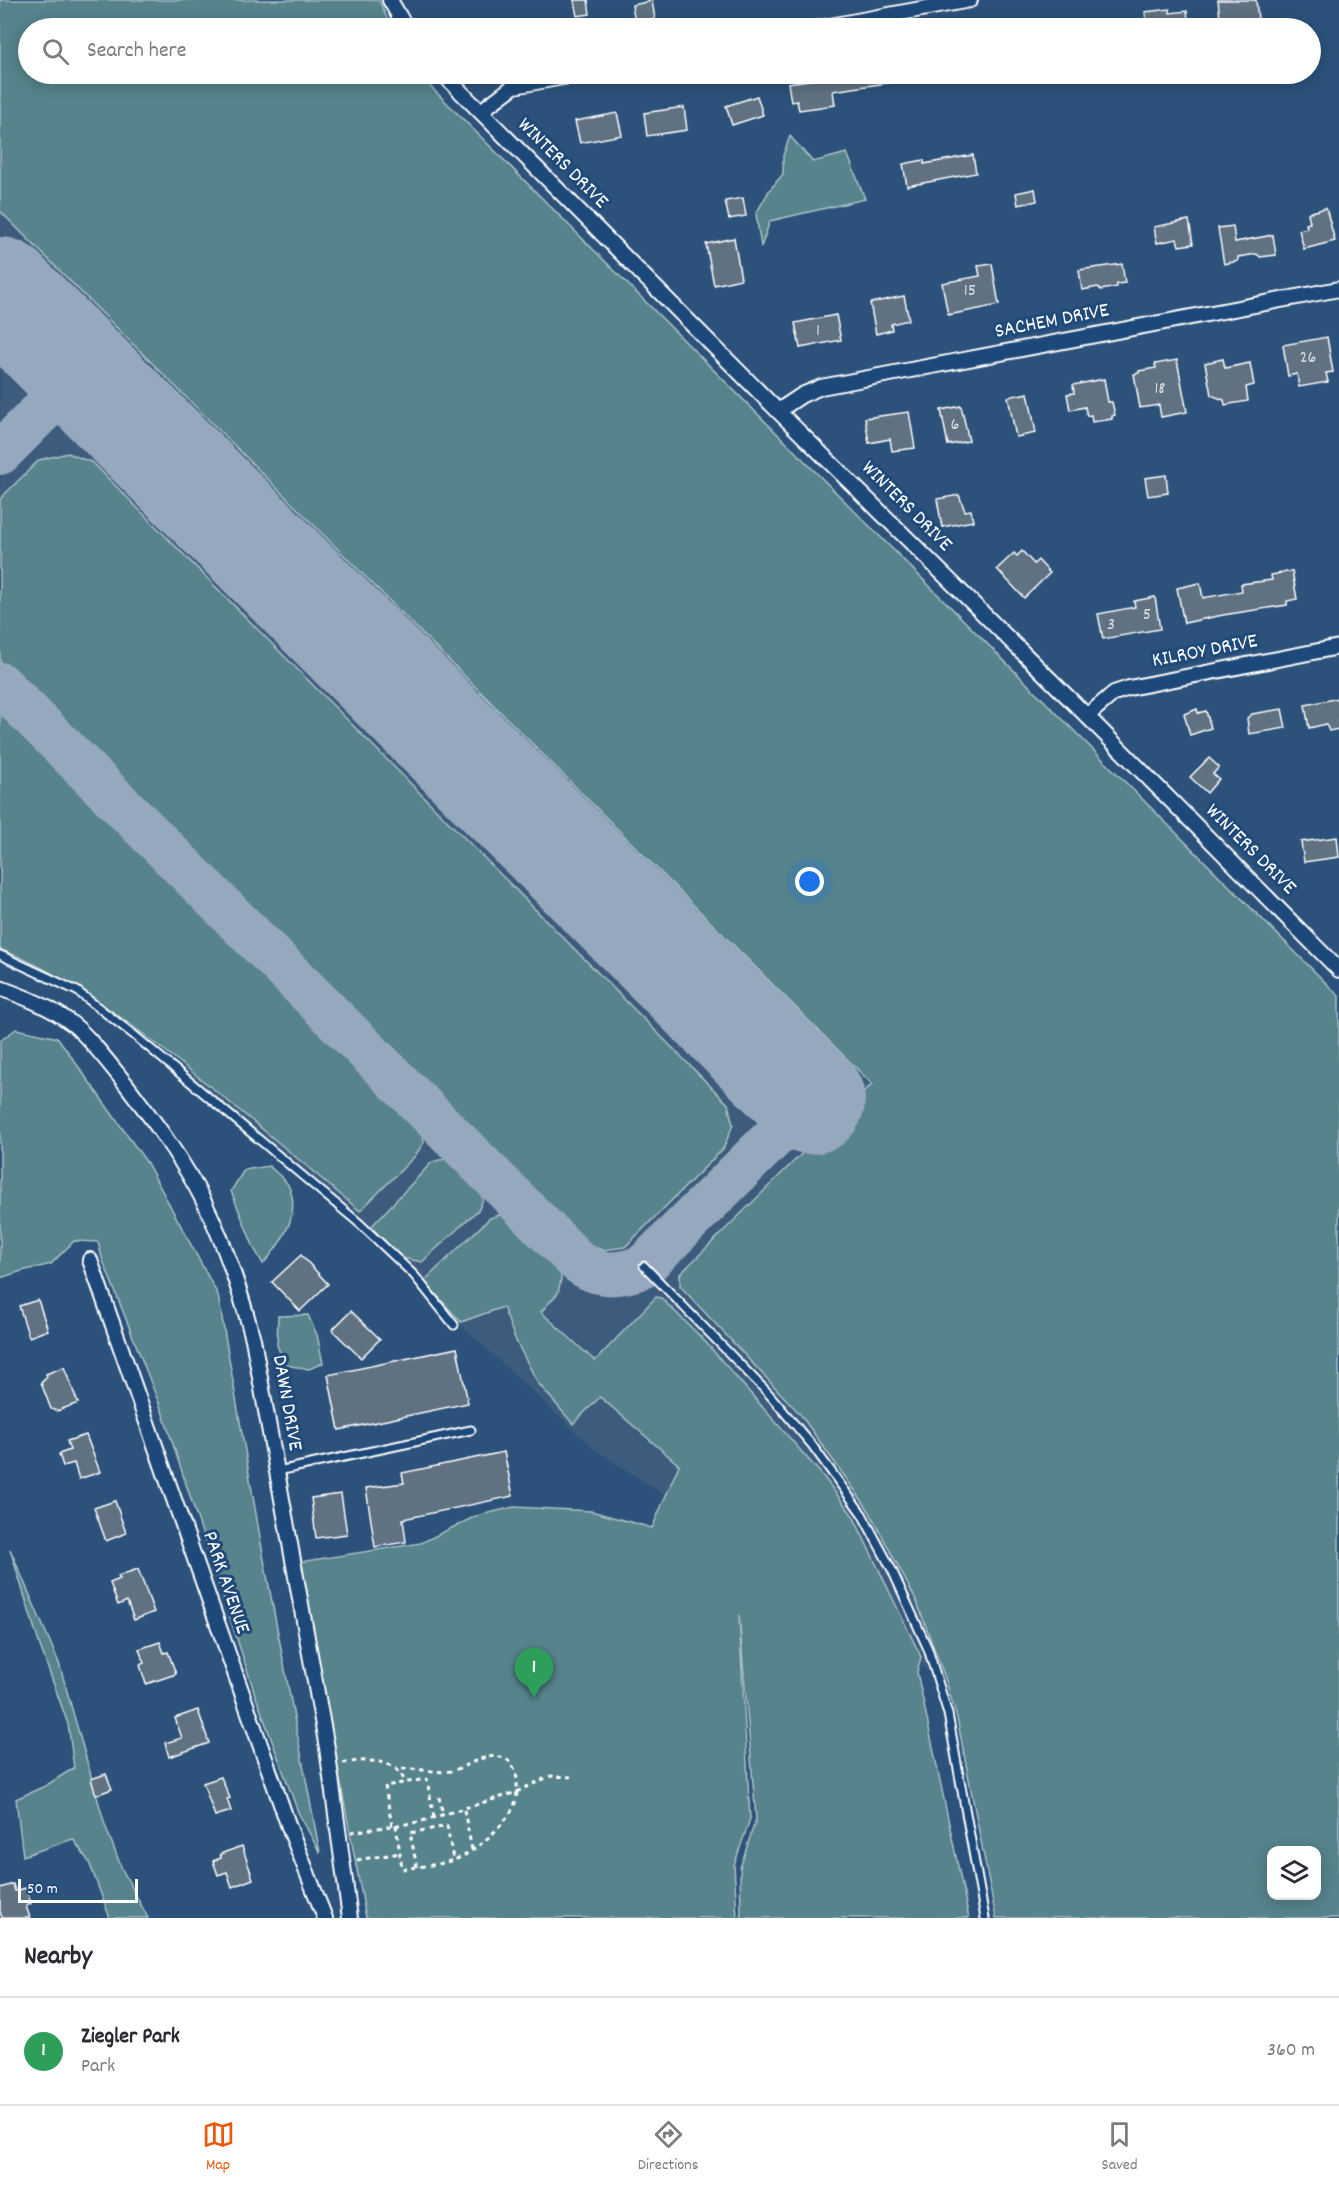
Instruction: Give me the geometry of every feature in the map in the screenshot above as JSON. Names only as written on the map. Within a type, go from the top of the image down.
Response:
[{"type":"street","points":[[390,0],[400,18]]},
{"type":"street","points":[[873,18],[970,0]]},
{"type":"street","name":"WINTERS DRIVE","points":[[453,84],[1339,970]]},
{"type":"street","points":[[481,111],[514,86],[525,84]]},
{"type":"street","name":"SACHEM DRIVE","points":[[778,411],[802,395],[821,387],[1339,290]]},
{"type":"street","name":"KILROY DRIVE","points":[[1087,716],[1114,693],[1129,688],[1339,647]]},
{"type":"street","name":"DAWN DRIVE","points":[[0,988],[34,1001],[71,1022],[109,1063],[150,1116],[196,1187],[215,1227],[239,1288],[253,1339],[278,1471],[329,1765],[350,1918]]},
{"type":"street","name":"PARK AVENUE","points":[[90,1260],[281,1805],[325,1918]]},
{"type":"lane","points":[[0,955],[77,991],[134,1035],[359,1222],[414,1275],[454,1325]]},
{"type":"lane","points":[[644,1266],[769,1394],[812,1445],[862,1514],[892,1569],[928,1649],[948,1714],[985,1918]]},
{"type":"lane","points":[[278,1471],[471,1430]]},
{"type":"path","points":[[396,1770],[409,1767],[428,1772],[448,1771],[496,1756],[506,1758],[513,1765],[518,1781],[515,1804],[510,1814],[486,1840],[472,1851],[453,1860],[402,1869],[385,1786],[427,1779],[434,1818]]},
{"type":"path","points":[[329,1765],[378,1761],[396,1770],[402,1775],[405,1783]]},
{"type":"path","points":[[339,1834],[418,1822],[464,1810],[517,1792],[550,1776],[571,1777]]},
{"type":"path","points":[[439,1797],[443,1815]]},
{"type":"path","points":[[464,1810],[472,1851]]},
{"type":"path","points":[[418,1822],[420,1831]]},
{"type":"path","points":[[417,1867],[410,1833],[420,1831],[447,1826],[453,1860]]},
{"type":"path","points":[[344,1862],[400,1853]]},
{"type":"shaded area","points":[[0,0],[18,18],[18,84],[39,84],[1339,1288],[1316,1846],[1267,1846],[1267,1896],[593,1448],[95,985],[0,955]]},
{"type":"green space","points":[[0,0],[379,0],[387,18],[18,18],[18,84],[428,84],[1339,996],[1339,1918],[996,1918],[957,1718],[944,1675],[916,1600],[868,1509],[800,1414],[680,1286],[680,1274],[872,1084],[0,211]]},
{"type":"green space","points":[[790,136],[813,162],[847,153],[865,199],[770,221],[761,247],[756,214],[769,191],[783,174],[783,156]]},
{"type":"green space","points":[[68,453],[93,463],[728,1104],[733,1125],[723,1149],[625,1247],[603,1250],[577,1241],[0,661],[0,499],[39,460]]},
{"type":"green space","points":[[0,708],[420,1127],[424,1142],[415,1156],[360,1211],[210,1086],[122,1018],[63,980],[0,949]]},
{"type":"green space","points":[[16,1029],[58,1038],[147,1163],[218,1295],[264,1560],[320,1853],[298,1812],[257,1700],[162,1411],[102,1258],[98,1242],[74,1241],[51,1264],[0,1278],[0,1041]]},
{"type":"green space","points":[[444,1159],[458,1165],[473,1180],[483,1199],[479,1209],[422,1262],[402,1258],[371,1227],[432,1162]]},
{"type":"green space","points":[[269,1166],[288,1184],[293,1208],[282,1238],[263,1264],[254,1248],[231,1191],[244,1170]]},
{"type":"green space","points":[[499,1215],[514,1219],[560,1265],[561,1280],[558,1293],[541,1312],[595,1361],[656,1297],[661,1298],[701,1337],[823,1476],[853,1516],[921,1657],[917,1672],[969,1918],[741,1918],[740,1868],[756,1819],[739,1615],[750,1819],[734,1865],[737,1918],[366,1918],[299,1562],[421,1543],[476,1516],[514,1507],[591,1511],[652,1528],[679,1465],[600,1397],[573,1424],[538,1383],[516,1341],[503,1307],[461,1322],[424,1281],[490,1218]]},
{"type":"green space","points":[[308,1315],[317,1335],[323,1363],[309,1369],[285,1365],[277,1345],[278,1316]]},
{"type":"green space","points":[[10,1549],[59,1663],[105,1825],[122,1869],[148,1918],[110,1918],[89,1862],[73,1839],[23,1856],[16,1799],[45,1786],[74,1768],[68,1724],[39,1643]]},
{"type":"building","points":[[574,0],[588,0],[590,14],[577,16]]},
{"type":"building","points":[[1218,0],[1256,0],[1258,18],[1220,18]]},
{"type":"building","points":[[652,1],[655,18],[634,18],[632,5]]},
{"type":"building","points":[[1170,9],[1170,13],[1187,11],[1188,18],[1146,18],[1145,12]]},
{"type":"building","points":[[788,84],[880,84],[833,91],[835,105],[799,110],[797,101],[791,102]]},
{"type":"building","points":[[757,96],[763,115],[732,125],[726,106]]},
{"type":"building","points":[[684,107],[687,130],[647,136],[644,113]]},
{"type":"building","points":[[617,113],[622,135],[580,143],[575,121]]},
{"type":"building","points":[[973,155],[976,173],[907,186],[903,164],[924,160],[924,164]]},
{"type":"building","points":[[1035,189],[1037,201],[1018,205],[1016,193]]},
{"type":"building","points":[[743,198],[746,216],[729,219],[725,201]]},
{"type":"building","points":[[1326,208],[1335,241],[1304,249],[1299,230],[1307,228],[1306,224],[1310,223],[1308,213]]},
{"type":"building","points":[[1189,220],[1193,244],[1179,246],[1177,239],[1157,243],[1154,227]]},
{"type":"building","points":[[1233,226],[1235,242],[1273,235],[1276,255],[1260,257],[1257,254],[1238,257],[1238,261],[1224,264],[1218,228]]},
{"type":"building","points":[[734,238],[741,279],[714,285],[706,244]]},
{"type":"building","points":[[992,264],[999,305],[948,315],[942,283],[980,276],[978,266]]},
{"type":"building","points":[[1122,264],[1125,283],[1101,290],[1098,287],[1082,290],[1079,270]]},
{"type":"building","points":[[904,296],[909,320],[891,324],[892,330],[876,334],[870,303]]},
{"type":"building","points":[[836,315],[841,340],[800,348],[795,323]]},
{"type":"building","points":[[1327,337],[1333,372],[1326,373],[1328,382],[1299,387],[1297,374],[1288,376],[1283,345]]},
{"type":"building","points":[[1223,359],[1225,368],[1250,363],[1254,385],[1246,387],[1248,401],[1225,405],[1224,400],[1211,395],[1205,363]]},
{"type":"building","points":[[1177,360],[1187,412],[1161,417],[1159,405],[1140,408],[1134,374],[1156,368],[1155,364]]},
{"type":"building","points":[[1104,379],[1108,402],[1112,402],[1115,415],[1112,419],[1092,422],[1091,415],[1087,416],[1085,407],[1070,410],[1067,394],[1074,393],[1073,385]]},
{"type":"building","points":[[1028,393],[1036,433],[1016,437],[1008,397]]},
{"type":"building","points":[[961,406],[969,441],[948,445],[941,410]]},
{"type":"building","points":[[909,412],[915,448],[892,451],[890,439],[869,443],[865,418]]},
{"type":"building","points":[[1166,475],[1168,493],[1148,496],[1145,478]]},
{"type":"building","points":[[959,495],[965,511],[971,510],[973,521],[942,527],[937,499]]},
{"type":"building","points":[[1022,551],[1034,564],[1038,560],[1050,573],[1024,598],[997,569],[1014,553],[1017,556]]},
{"type":"building","points":[[1292,571],[1297,599],[1287,601],[1287,605],[1184,623],[1177,588],[1200,583],[1203,598],[1242,591],[1241,584],[1272,580],[1271,575]]},
{"type":"building","points":[[1155,597],[1160,629],[1103,639],[1098,614],[1135,607],[1134,601]]},
{"type":"building","points":[[1339,698],[1339,729],[1329,731],[1326,724],[1309,728],[1305,705]]},
{"type":"building","points":[[1197,709],[1198,713],[1206,711],[1211,728],[1190,735],[1184,714]]},
{"type":"building","points":[[1282,709],[1286,728],[1249,734],[1247,718],[1252,714]]},
{"type":"building","points":[[1209,758],[1219,767],[1213,774],[1219,779],[1207,793],[1190,777]]},
{"type":"building","points":[[1337,837],[1339,857],[1304,862],[1301,842]]},
{"type":"building","points":[[301,1255],[328,1284],[300,1311],[272,1282]]},
{"type":"building","points":[[38,1300],[48,1330],[29,1337],[19,1306]]},
{"type":"building","points":[[351,1311],[380,1339],[361,1358],[332,1330]]},
{"type":"building","points":[[457,1348],[468,1403],[339,1430],[328,1375]]},
{"type":"building","points":[[64,1367],[78,1403],[57,1411],[51,1409],[41,1383],[47,1377],[46,1374]]},
{"type":"building","points":[[86,1435],[100,1472],[79,1479],[74,1463],[63,1466],[59,1454],[70,1450],[67,1441]]},
{"type":"building","points":[[504,1452],[513,1496],[403,1519],[406,1542],[375,1547],[366,1488],[404,1483],[402,1473]]},
{"type":"building","points":[[341,1494],[347,1534],[316,1538],[311,1498]]},
{"type":"building","points":[[115,1501],[126,1533],[106,1541],[94,1508]]},
{"type":"building","points":[[138,1569],[154,1612],[134,1620],[127,1601],[118,1605],[110,1583],[120,1579],[118,1576]]},
{"type":"building","points":[[160,1642],[164,1653],[168,1652],[176,1674],[146,1684],[140,1665],[144,1663],[139,1649]]},
{"type":"building","points":[[198,1710],[209,1743],[169,1757],[165,1743],[182,1738],[175,1718]]},
{"type":"building","points":[[106,1774],[112,1789],[96,1795],[91,1779]]},
{"type":"building","points":[[221,1777],[230,1798],[227,1799],[231,1811],[215,1816],[203,1783]]},
{"type":"building","points":[[242,1846],[253,1879],[232,1887],[227,1872],[218,1875],[213,1861],[221,1858],[220,1854]]},
{"type":"building","points":[[13,1884],[15,1891],[26,1888],[31,1904],[26,1906],[30,1918],[2,1918],[0,1888]]},
{"type":"taxiway","points":[[38,330],[47,359],[50,380],[48,400],[44,409]]},
{"type":"taxiway","points":[[0,453],[44,409],[53,405],[80,400],[98,402],[117,408]]},
{"type":"taxiway","points":[[0,684],[581,1264],[597,1272],[606,1273],[625,1272],[644,1266],[811,1100]]},
{"type":"runway","points":[[0,291],[811,1100]]},
{"type":"place","name":"Ziegler Park","points":[[534,1698]]}]
